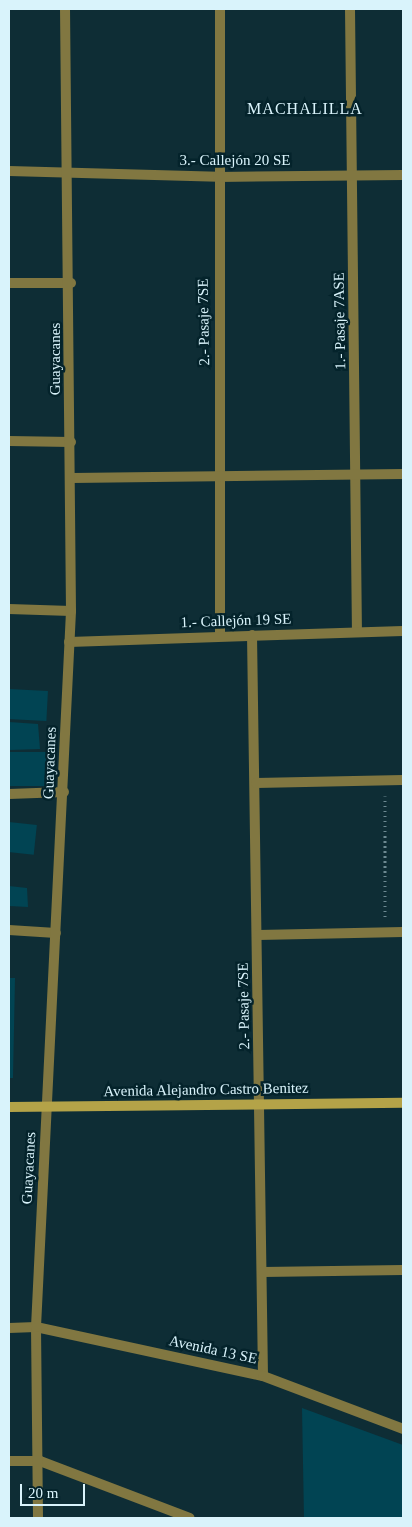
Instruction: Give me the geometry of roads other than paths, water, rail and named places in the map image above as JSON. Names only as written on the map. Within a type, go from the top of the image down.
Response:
[{"type":"main road","name":"Avenida Alejandro Castro Benitez","points":[[9,1107],[403,1103]]},
{"type":"street","name":"Guayacanes","points":[[38,1518],[40,1461],[36,1327],[64,792],[71,611],[71,283],[66,172],[65,9]]},
{"type":"street","name":"2.- Pasaje 7SE","points":[[220,9],[218,177],[220,636]]},
{"type":"street","name":"1.- Pasaje 7ASE","points":[[350,9],[358,475],[357,632]]},
{"type":"street","name":"3.- Callejón 20 SE","points":[[9,170],[218,177],[403,175]]},
{"type":"street","points":[[9,283],[71,283]]},
{"type":"street","points":[[9,441],[71,442]]},
{"type":"street","points":[[72,478],[403,474]]},
{"type":"street","points":[[9,609],[71,611]]},
{"type":"street","name":"1.- Callejón 19 SE","points":[[69,642],[403,631]]},
{"type":"street","name":"2.- Pasaje 7SE","points":[[252,635],[256,783],[263,1376]]},
{"type":"street","points":[[256,783],[403,780]]},
{"type":"street","points":[[9,794],[64,792]]},
{"type":"street","points":[[9,930],[56,933]]},
{"type":"street","points":[[258,935],[403,932]]},
{"type":"street","points":[[263,1272],[403,1270]]},
{"type":"street","name":"Avenida 13 SE","points":[[9,1328],[36,1327],[263,1376],[403,1429]]},
{"type":"street","points":[[9,1461],[40,1461],[190,1518]]},
{"type":"district","name":"MACHALILLA","points":[[305,109]]}]
